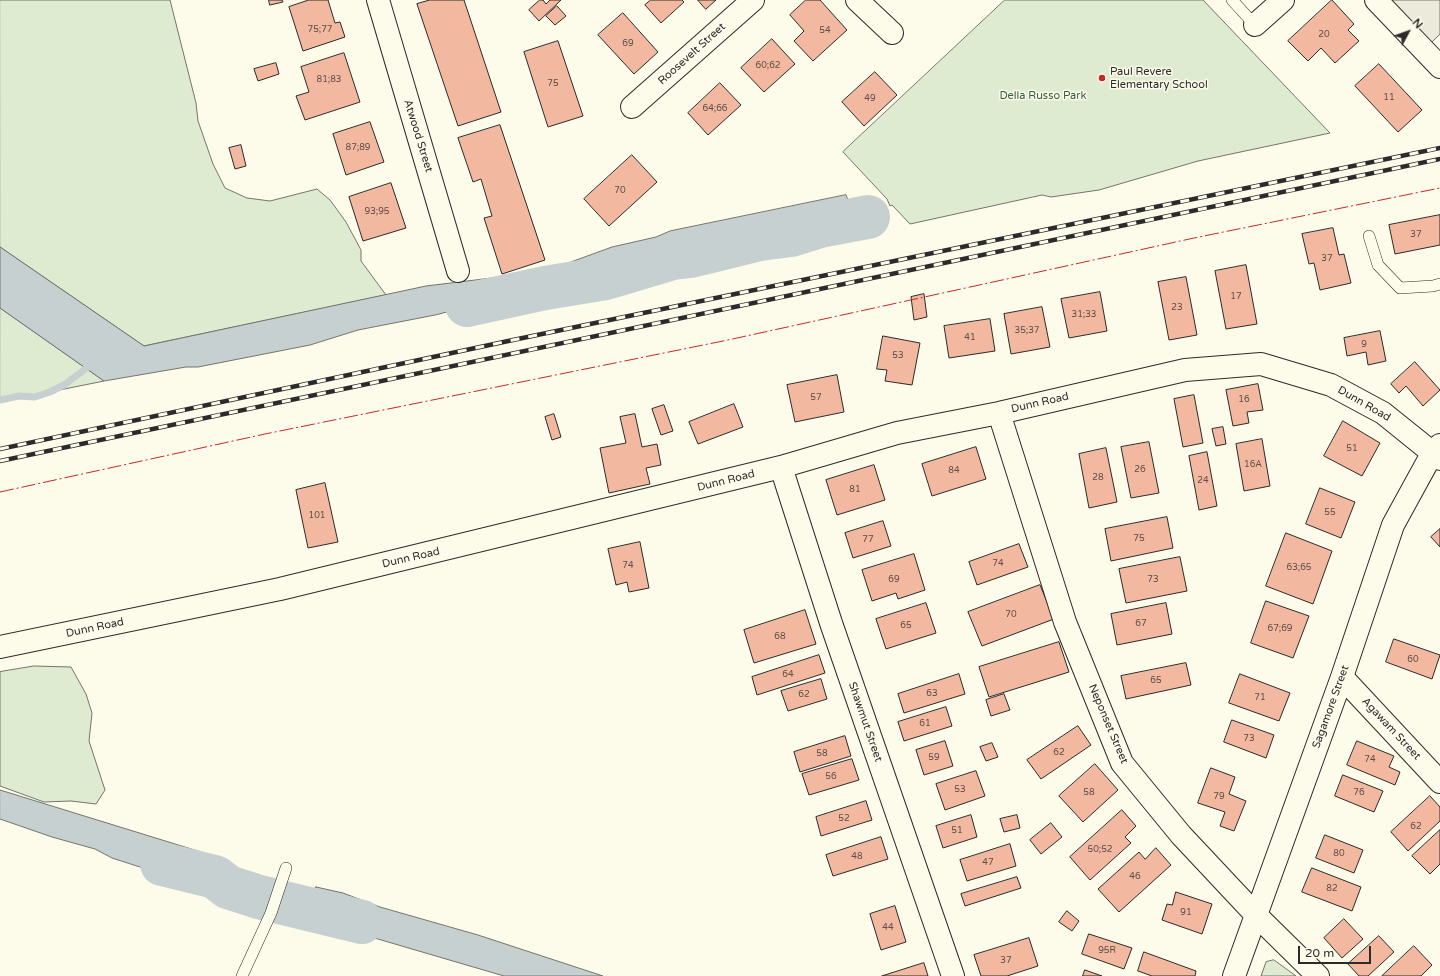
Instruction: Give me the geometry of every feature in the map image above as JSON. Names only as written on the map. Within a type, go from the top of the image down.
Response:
[{"type":"street","name":"Atwood Street","points":[[378,0],[458,271]]},
{"type":"street","name":"Roosevelt Street","points":[[632,107],[752,0]]},
{"type":"street","points":[[857,0],[892,33]]},
{"type":"street","points":[[1255,25],[1283,0]]},
{"type":"street","points":[[1376,0],[1440,67]]},
{"type":"street","name":"Dunn Road","points":[[0,647],[280,589],[781,467],[897,433],[999,413],[1185,370],[1261,364],[1331,385],[1383,413],[1438,452]]},
{"type":"street","name":"Neponset Street","points":[[999,413],[1066,622],[1122,763],[1181,835],[1257,916],[1318,976]]},
{"type":"street","name":"Sagamore Street","points":[[1234,976],[1257,916],[1342,677],[1393,525],[1438,452]]},
{"type":"street","name":"Shawmut Street","points":[[781,467],[830,623],[952,976]]},
{"type":"street","name":"Agawam Street","points":[[1342,677],[1440,782]]},
{"type":"lane","points":[[1232,0],[1255,25]]},
{"type":"lane","points":[[1369,236],[1378,265],[1400,288],[1433,286],[1440,284]]},
{"type":"lane","points":[[242,976],[271,913],[286,868]]},
{"type":"green space","points":[[0,0],[170,0],[196,103],[198,121],[213,164],[225,188],[247,198],[270,201],[317,189],[330,200],[346,222],[361,250],[361,261],[386,295],[144,346],[0,247]]},
{"type":"green space","name":"Della Russo Park","points":[[1005,0],[1203,0],[1330,133],[1198,161],[1099,190],[1051,197],[1042,195],[910,224],[892,205],[890,206],[887,199],[843,152]]},
{"type":"green space","points":[[0,308],[104,381],[0,402]]},
{"type":"green space","points":[[34,666],[71,667],[86,694],[92,713],[89,741],[105,790],[96,804],[71,801],[44,802],[0,786],[0,672]]},
{"type":"green space","points":[[1274,960],[1296,976],[1261,976],[1266,962]]},
{"type":"shaded area","points":[[1391,0],[1440,0],[1440,34],[1432,42]]},
{"type":"shaded area","points":[[846,195],[854,215],[798,228],[764,233],[649,265],[611,271],[435,315],[358,330],[310,345],[198,367],[186,367],[104,381],[0,308],[0,247],[144,346],[426,286],[508,276],[568,263],[612,247],[656,237],[670,231]]},
{"type":"shaded area","points":[[0,790],[227,860],[230,870],[228,878],[215,883],[143,868],[112,858],[95,849],[52,837],[0,819]]},
{"type":"shaded area","points":[[316,887],[343,893],[380,907],[478,935],[603,976],[504,976],[354,932],[304,913],[303,905],[305,898]]},
{"type":"building","points":[[269,0],[282,0],[283,2],[270,5]]},
{"type":"building","points":[[309,0],[328,0],[335,23],[340,22],[345,37],[303,51],[289,7]]},
{"type":"building","points":[[430,0],[464,0],[501,112],[458,126],[417,4]]},
{"type":"building","points":[[540,0],[543,0],[546,4],[550,0],[561,0],[539,21],[529,10]]},
{"type":"building","points":[[651,0],[682,0],[684,2],[661,23],[645,5]]},
{"type":"building","points":[[698,0],[716,0],[706,9]]},
{"type":"building","points":[[806,0],[820,0],[847,30],[813,61],[794,41],[804,31],[790,15]]},
{"type":"building","points":[[1332,0],[1354,24],[1348,30],[1359,41],[1335,63],[1321,48],[1308,61],[1288,41]]},
{"type":"building","points":[[557,6],[566,16],[555,25],[546,16]]},
{"type":"building","points":[[623,13],[658,52],[634,74],[598,35]]},
{"type":"building","points":[[772,39],[795,64],[764,92],[741,68]]},
{"type":"building","points":[[558,41],[583,116],[548,127],[524,52]]},
{"type":"building","points":[[344,53],[360,102],[305,120],[296,96],[309,92],[301,67]]},
{"type":"building","points":[[276,63],[279,74],[258,81],[254,69]]},
{"type":"building","points":[[1379,64],[1422,110],[1398,132],[1355,86]]},
{"type":"building","points":[[875,72],[897,95],[864,126],[842,102]]},
{"type":"building","points":[[720,83],[741,105],[708,135],[688,113]]},
{"type":"building","points":[[370,122],[384,162],[346,175],[333,134]]},
{"type":"building","points":[[500,125],[545,260],[502,274],[484,218],[492,216],[481,179],[473,182],[458,138]]},
{"type":"building","points":[[241,145],[246,166],[235,169],[229,148]]},
{"type":"building","points":[[632,155],[657,182],[609,226],[584,199]]},
{"type":"building","points":[[391,183],[406,228],[363,241],[349,197]]},
{"type":"building","points":[[1440,215],[1440,245],[1395,254],[1389,225]]},
{"type":"building","points":[[1333,228],[1339,255],[1344,254],[1351,283],[1320,290],[1314,263],[1309,264],[1302,234]]},
{"type":"building","points":[[1246,265],[1257,324],[1226,329],[1215,271]]},
{"type":"building","points":[[1186,277],[1197,335],[1169,340],[1158,282]]},
{"type":"building","points":[[1100,292],[1107,331],[1069,338],[1061,299]]},
{"type":"building","points":[[924,294],[927,317],[914,320],[911,297]]},
{"type":"building","points":[[1042,307],[1050,347],[1011,354],[1004,314]]},
{"type":"building","points":[[990,319],[995,351],[949,358],[944,326]]},
{"type":"building","points":[[1380,331],[1386,361],[1368,365],[1366,352],[1347,356],[1344,338]]},
{"type":"building","points":[[883,336],[920,343],[912,385],[885,381],[887,370],[877,369]]},
{"type":"building","points":[[1415,362],[1440,390],[1423,406],[1406,386],[1399,393],[1391,384]]},
{"type":"building","points":[[837,375],[844,412],[795,422],[787,385]]},
{"type":"building","points":[[1258,384],[1263,410],[1247,412],[1249,423],[1233,426],[1226,390]]},
{"type":"building","points":[[1194,395],[1203,443],[1183,447],[1174,399]]},
{"type":"building","points":[[734,404],[743,427],[698,444],[689,422]]},
{"type":"building","points":[[664,405],[673,431],[661,435],[652,409]]},
{"type":"building","points":[[554,414],[561,437],[552,440],[545,417]]},
{"type":"building","points":[[635,414],[642,447],[657,444],[661,465],[646,468],[650,484],[609,493],[600,448],[626,443],[620,417]]},
{"type":"building","points":[[1343,421],[1380,443],[1362,476],[1324,456]]},
{"type":"building","points":[[1223,427],[1226,444],[1216,446],[1212,429]]},
{"type":"building","points":[[1262,439],[1270,486],[1244,491],[1236,444]]},
{"type":"building","points":[[1149,442],[1159,493],[1131,498],[1121,447]]},
{"type":"building","points":[[976,447],[986,479],[932,496],[922,464]]},
{"type":"building","points":[[1106,448],[1117,502],[1089,508],[1079,454]]},
{"type":"building","points":[[1207,452],[1217,506],[1199,510],[1189,456]]},
{"type":"building","points":[[874,465],[885,500],[837,515],[826,480]]},
{"type":"building","points":[[325,483],[338,542],[308,548],[296,490]]},
{"type":"building","points":[[1320,488],[1355,502],[1341,538],[1306,524]]},
{"type":"building","points":[[1167,517],[1173,548],[1111,561],[1105,529]]},
{"type":"building","points":[[883,521],[891,546],[853,558],[845,533]]},
{"type":"building","points":[[1440,529],[1440,547],[1431,537]]},
{"type":"building","points":[[1286,533],[1332,551],[1313,604],[1266,586]]},
{"type":"building","points":[[640,542],[649,588],[629,592],[627,582],[616,585],[608,549]]},
{"type":"building","points":[[1019,544],[1028,567],[977,585],[969,562]]},
{"type":"building","points":[[914,554],[925,590],[898,599],[896,593],[872,601],[862,570]]},
{"type":"building","points":[[1180,557],[1187,591],[1126,603],[1119,569]]},
{"type":"building","points":[[1040,585],[1054,619],[982,646],[968,612]]},
{"type":"building","points":[[1266,601],[1309,616],[1293,658],[1251,643]]},
{"type":"building","points":[[926,603],[936,633],[886,649],[876,619]]},
{"type":"building","points":[[1166,603],[1172,634],[1117,645],[1111,614]]},
{"type":"building","points":[[805,610],[816,644],[754,663],[744,630]]},
{"type":"building","points":[[1394,639],[1440,655],[1432,679],[1386,662]]},
{"type":"building","points":[[1059,642],[1069,672],[989,697],[979,667]]},
{"type":"building","points":[[819,655],[825,673],[757,695],[752,677]]},
{"type":"building","points":[[1186,663],[1191,685],[1126,699],[1121,676]]},
{"type":"building","points":[[959,674],[965,694],[904,713],[898,694]]},
{"type":"building","points":[[1240,674],[1290,693],[1279,721],[1229,703]]},
{"type":"building","points":[[821,679],[827,699],[788,711],[781,691]]},
{"type":"building","points":[[1004,694],[1010,710],[991,716],[986,700]]},
{"type":"building","points":[[946,707],[952,726],[904,741],[898,722]]},
{"type":"building","points":[[1232,720],[1274,735],[1266,758],[1224,742]]},
{"type":"building","points":[[1078,726],[1091,745],[1041,779],[1027,760]]},
{"type":"building","points":[[845,736],[851,756],[800,772],[794,752]]},
{"type":"building","points":[[945,741],[953,766],[924,775],[916,750]]},
{"type":"building","points":[[1357,741],[1394,756],[1389,767],[1400,772],[1395,785],[1347,765]]},
{"type":"building","points":[[992,743],[998,757],[986,761],[980,747]]},
{"type":"building","points":[[852,759],[859,780],[809,795],[802,774]]},
{"type":"building","points":[[1095,764],[1118,790],[1083,822],[1059,796]]},
{"type":"building","points":[[1211,768],[1235,777],[1229,794],[1246,801],[1234,831],[1220,826],[1225,812],[1198,803]]},
{"type":"building","points":[[976,771],[985,796],[945,810],[936,784]]},
{"type":"building","points":[[1343,775],[1383,791],[1374,812],[1335,796]]},
{"type":"building","points":[[1430,796],[1440,807],[1440,821],[1408,851],[1391,832]]},
{"type":"building","points":[[866,801],[872,820],[821,836],[816,817]]},
{"type":"building","points":[[1122,810],[1136,826],[1125,837],[1131,843],[1090,880],[1070,857]]},
{"type":"building","points":[[971,815],[977,837],[943,848],[936,826]]},
{"type":"building","points":[[1017,815],[1020,828],[1004,832],[1000,819]]},
{"type":"building","points":[[1051,823],[1062,837],[1041,854],[1030,840]]},
{"type":"building","points":[[1440,830],[1440,864],[1430,874],[1412,856]]},
{"type":"building","points":[[1325,835],[1363,850],[1354,873],[1316,858]]},
{"type":"building","points":[[881,837],[888,859],[833,876],[826,855]]},
{"type":"building","points":[[1010,844],[1016,866],[967,881],[960,860]]},
{"type":"building","points":[[1156,848],[1171,865],[1119,912],[1098,889],[1139,852],[1145,859]]},
{"type":"building","points":[[1312,868],[1361,887],[1352,911],[1302,892]]},
{"type":"building","points":[[1017,877],[1021,888],[965,906],[961,894]]},
{"type":"building","points":[[1176,892],[1212,904],[1202,934],[1162,920],[1167,904],[1172,905]]},
{"type":"building","points":[[895,906],[906,942],[881,950],[870,914]]},
{"type":"building","points":[[1067,911],[1079,921],[1072,931],[1059,922]]},
{"type":"building","points":[[1344,919],[1363,939],[1342,958],[1324,938]]},
{"type":"building","points":[[1089,934],[1132,948],[1124,969],[1082,954]]},
{"type":"building","points":[[1379,936],[1394,952],[1368,976],[1359,976],[1348,964]]},
{"type":"building","points":[[1029,938],[1038,966],[1007,976],[981,976],[974,955]]},
{"type":"building","points":[[1414,946],[1432,965],[1421,976],[1382,976]]},
{"type":"building","points":[[1144,952],[1196,971],[1195,976],[1152,976],[1138,971]]},
{"type":"building","points":[[924,963],[928,976],[882,976]]},
{"type":"building","points":[[1085,970],[1102,976],[1083,976]]},
{"type":"waterway","points":[[467,305],[545,288],[606,278],[673,258],[691,256],[760,239],[791,235],[820,226],[868,217]]},
{"type":"waterway","points":[[0,400],[19,396],[35,397],[50,392],[64,385],[88,367]]},
{"type":"waterway","points":[[162,864],[215,877],[228,887],[259,897],[362,922]]},
{"type":"railway","points":[[0,449],[513,340],[1440,148]]},
{"type":"railway","points":[[0,461],[1440,159]]},
{"type":"power","points":[[0,492],[265,434],[728,340],[1194,238],[1440,188]]},
{"type":"place","name":"Paul Revere Elementary School","points":[[1102,78]]}]
